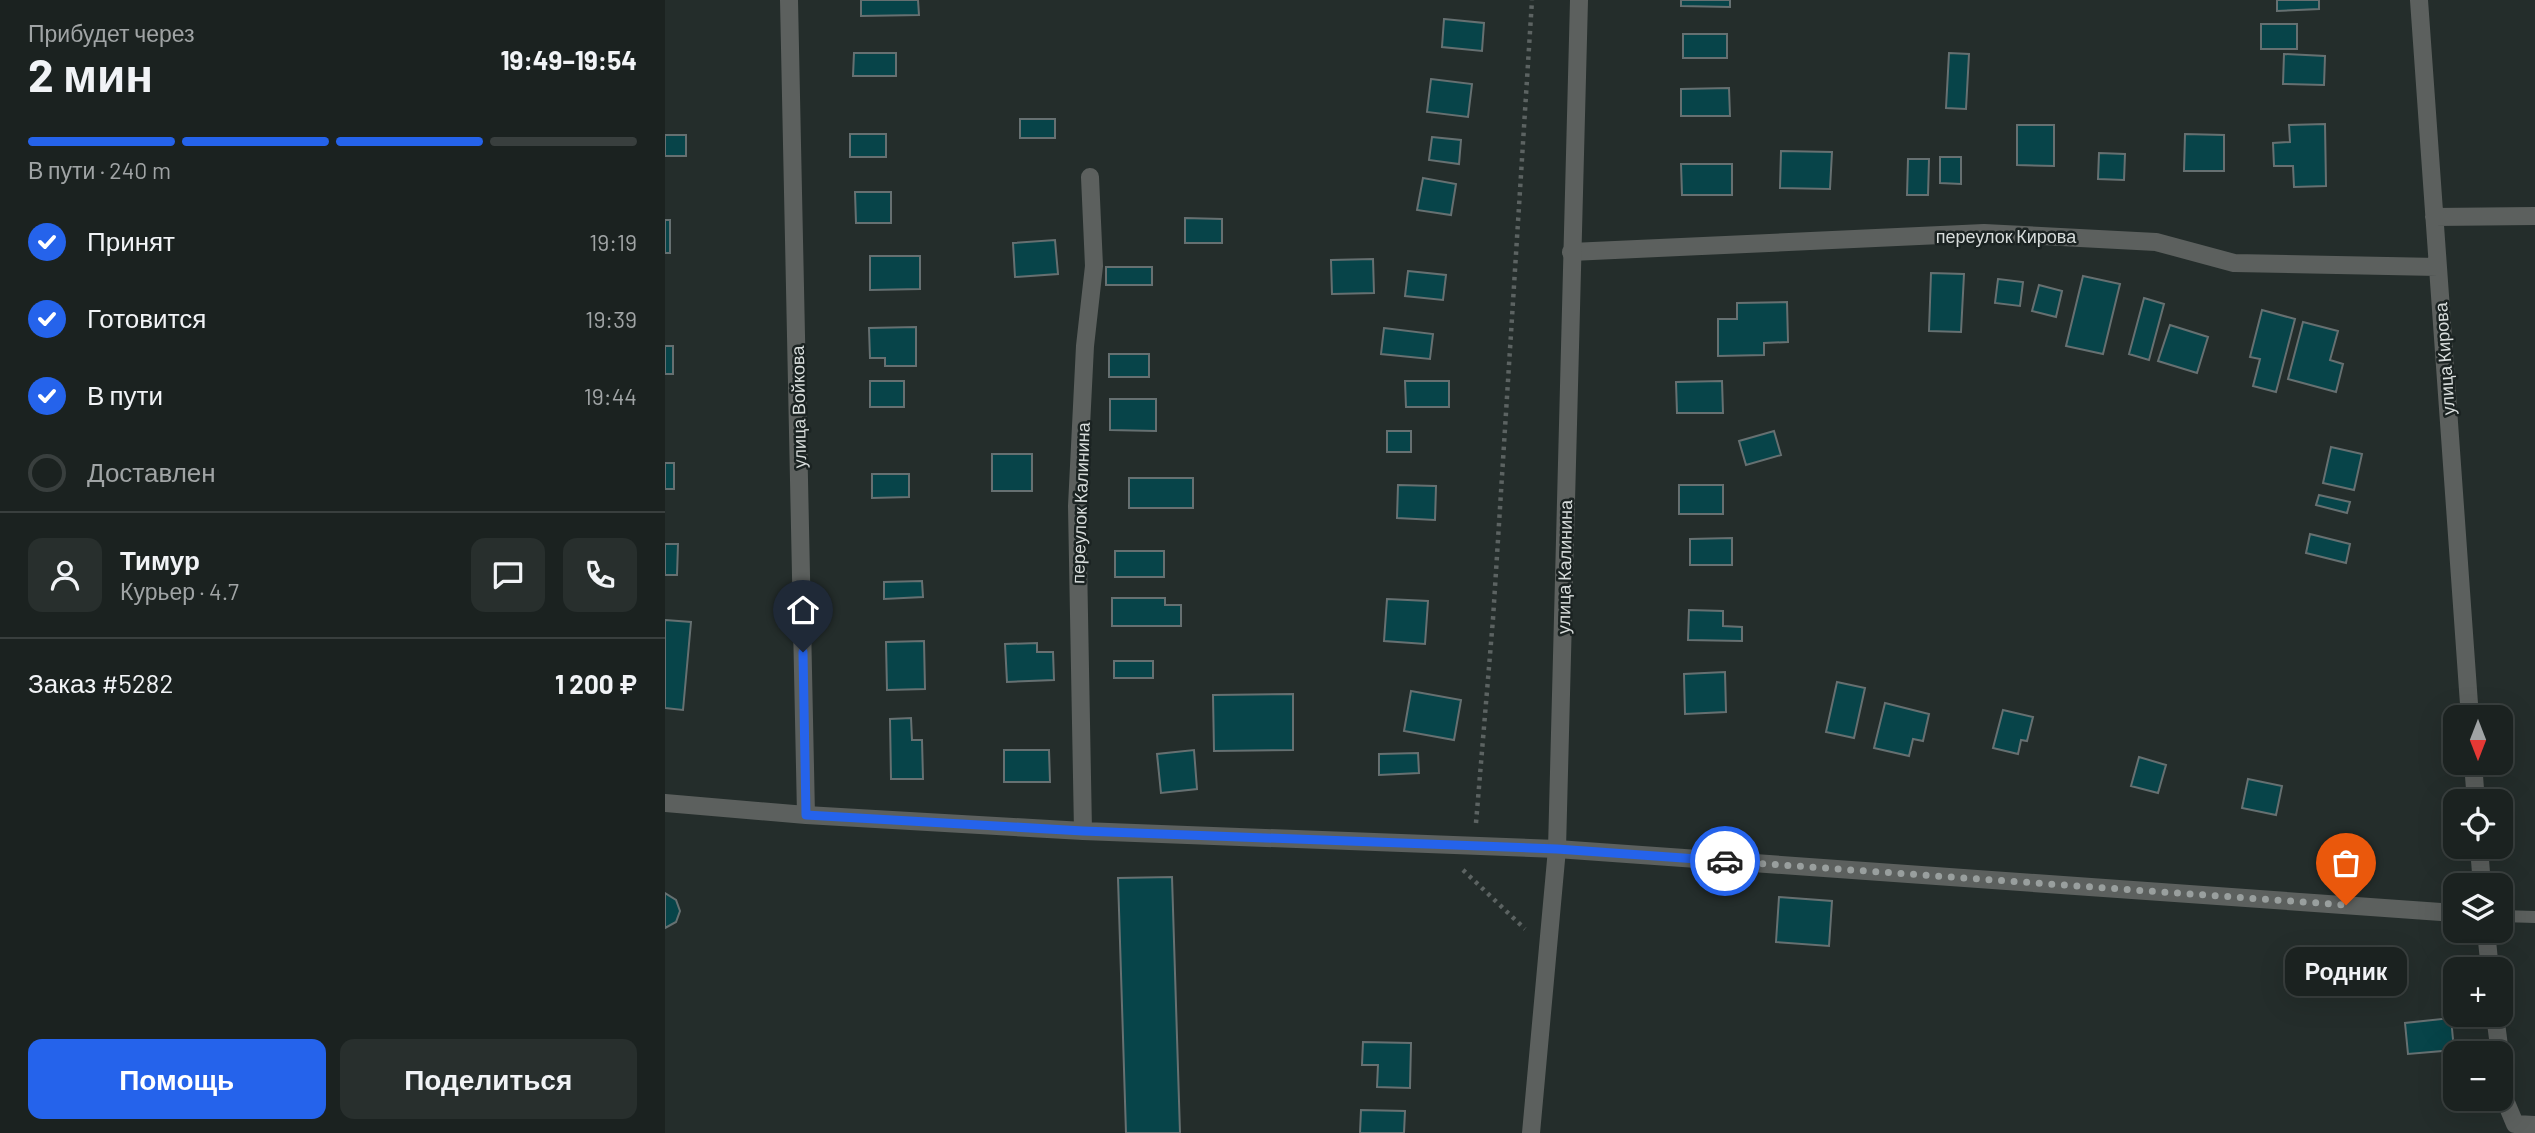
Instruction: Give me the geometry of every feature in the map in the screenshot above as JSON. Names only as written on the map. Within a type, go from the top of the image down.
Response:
[{"type":"street","name":"улица Войкова","points":[[789,0],[806,815]]},
{"type":"street","name":"улица Калинина","points":[[1531,1133],[1557,849],[1579,0]]},
{"type":"street","name":"улица Кирова","points":[[2419,0],[2469,705]]},
{"type":"street","name":"переулок Калинина","points":[[1083,831],[1077,506],[1085,346],[1094,266],[1090,177]]},
{"type":"street","points":[[2434,218],[2535,216]]},
{"type":"street","name":"переулок Кирова","points":[[1571,252],[1984,233],[2156,242],[2234,263],[2438,267]]},
{"type":"street","points":[[665,803],[806,815],[1083,831],[1557,849],[2443,912]]},
{"type":"street","points":[[2510,1111],[2515,1124],[2535,1125]]},
{"type":"lane","points":[[2513,916],[2535,917]]},
{"type":"path","points":[[1471,876],[1493,619],[1532,0]]},
{"type":"building","points":[[861,0],[918,0],[919,15],[861,16]]},
{"type":"building","points":[[1681,0],[1730,0],[1730,7],[1681,6]]},
{"type":"building","points":[[2277,0],[2319,0],[2319,9],[2277,11]]},
{"type":"building","points":[[1444,19],[1484,23],[1482,51],[1442,47]]},
{"type":"building","points":[[2261,24],[2297,24],[2297,49],[2261,49]]},
{"type":"building","points":[[1683,34],[1727,34],[1727,58],[1683,58]]},
{"type":"building","points":[[854,53],[896,53],[896,76],[853,76]]},
{"type":"building","points":[[1949,53],[1969,54],[1966,109],[1946,108]]},
{"type":"building","points":[[2284,54],[2325,56],[2324,85],[2283,84]]},
{"type":"building","points":[[1431,79],[1472,84],[1468,117],[1427,112]]},
{"type":"building","points":[[1729,88],[1730,116],[1681,116],[1681,89]]},
{"type":"building","points":[[1020,119],[1055,119],[1055,138],[1020,138]]},
{"type":"building","points":[[2325,124],[2326,186],[2294,187],[2293,166],[2274,166],[2273,143],[2290,142],[2289,125]]},
{"type":"building","points":[[2017,125],[2054,125],[2054,166],[2017,165]]},
{"type":"building","points":[[850,134],[886,134],[886,157],[850,157]]},
{"type":"building","points":[[2185,134],[2224,135],[2224,171],[2184,171]]},
{"type":"building","points":[[665,135],[686,135],[686,156],[665,156]]},
{"type":"building","points":[[1432,137],[1461,140],[1459,164],[1429,160]]},
{"type":"building","points":[[1781,151],[1832,152],[1830,189],[1780,188]]},
{"type":"building","points":[[2099,153],[2125,154],[2124,180],[2098,179]]},
{"type":"building","points":[[1940,157],[1961,157],[1961,184],[1940,183]]},
{"type":"building","points":[[1908,159],[1929,159],[1928,195],[1907,195]]},
{"type":"building","points":[[1681,164],[1732,164],[1732,195],[1682,195]]},
{"type":"building","points":[[1423,178],[1456,184],[1451,215],[1417,210]]},
{"type":"building","points":[[855,192],[891,192],[891,223],[856,223]]},
{"type":"building","points":[[1185,218],[1222,219],[1222,243],[1185,243]]},
{"type":"building","points":[[665,220],[670,220],[670,253],[665,253]]},
{"type":"building","points":[[1055,240],[1058,274],[1015,277],[1013,243]]},
{"type":"building","points":[[870,256],[920,256],[920,289],[870,290]]},
{"type":"building","points":[[1373,259],[1374,293],[1332,294],[1331,260]]},
{"type":"building","points":[[1106,267],[1152,267],[1152,285],[1106,285]]},
{"type":"building","points":[[1408,271],[1446,275],[1443,300],[1405,296]]},
{"type":"building","points":[[1931,273],[1964,274],[1961,332],[1929,331]]},
{"type":"building","points":[[2083,276],[2120,284],[2103,354],[2066,346]]},
{"type":"building","points":[[1998,279],[2023,282],[2020,306],[1995,303]]},
{"type":"building","points":[[2039,285],[2062,291],[2056,317],[2032,311]]},
{"type":"building","points":[[2144,298],[2164,304],[2149,360],[2129,354]]},
{"type":"building","points":[[1787,302],[1788,342],[1764,343],[1764,355],[1718,356],[1718,319],[1737,319],[1737,303]]},
{"type":"building","points":[[2262,310],[2295,319],[2276,392],[2253,386],[2260,359],[2250,357]]},
{"type":"building","points":[[2303,322],[2338,331],[2330,360],[2343,364],[2336,392],[2288,379]]},
{"type":"building","points":[[2170,325],[2208,337],[2197,373],[2158,361]]},
{"type":"building","points":[[916,327],[916,366],[885,366],[885,358],[870,358],[869,328]]},
{"type":"building","points":[[1384,328],[1433,334],[1430,359],[1381,354]]},
{"type":"building","points":[[665,346],[673,346],[673,374],[665,374]]},
{"type":"building","points":[[1109,354],[1149,354],[1149,377],[1109,377]]},
{"type":"building","points":[[870,381],[904,381],[904,407],[870,407]]},
{"type":"building","points":[[1405,381],[1449,381],[1449,407],[1406,407]]},
{"type":"building","points":[[1722,381],[1723,413],[1677,413],[1676,382]]},
{"type":"building","points":[[1110,399],[1156,399],[1156,431],[1110,430]]},
{"type":"building","points":[[1387,431],[1411,431],[1411,452],[1387,452]]},
{"type":"building","points":[[1774,431],[1781,455],[1746,465],[1739,441]]},
{"type":"building","points":[[2331,447],[2362,454],[2354,490],[2323,483]]},
{"type":"building","points":[[992,454],[1032,454],[1032,491],[992,491]]},
{"type":"building","points":[[665,463],[674,463],[674,489],[665,489]]},
{"type":"building","points":[[872,474],[909,474],[909,497],[872,498]]},
{"type":"building","points":[[1129,478],[1193,478],[1193,508],[1129,508]]},
{"type":"building","points":[[1398,485],[1436,486],[1435,520],[1397,518]]},
{"type":"building","points":[[1679,485],[1723,485],[1723,514],[1679,514]]},
{"type":"building","points":[[2319,495],[2350,502],[2347,513],[2316,505]]},
{"type":"building","points":[[2310,534],[2350,544],[2346,563],[2306,553]]},
{"type":"building","points":[[1732,538],[1732,565],[1690,565],[1690,539]]},
{"type":"building","points":[[665,544],[678,544],[677,575],[665,575]]},
{"type":"building","points":[[1115,551],[1164,551],[1164,577],[1115,577]]},
{"type":"building","points":[[922,581],[923,597],[884,599],[884,582]]},
{"type":"building","points":[[1112,598],[1165,598],[1165,605],[1181,605],[1181,626],[1112,626]]},
{"type":"building","points":[[1387,599],[1428,601],[1425,644],[1384,641]]},
{"type":"building","points":[[1689,610],[1723,611],[1723,626],[1742,627],[1742,641],[1688,640]]},
{"type":"building","points":[[665,620],[691,622],[683,710],[665,708]]},
{"type":"building","points":[[924,641],[925,689],[887,690],[886,642]]},
{"type":"building","points":[[1037,643],[1037,652],[1053,652],[1054,680],[1007,682],[1005,644]]},
{"type":"building","points":[[1114,661],[1153,661],[1153,678],[1114,678]]},
{"type":"building","points":[[1725,672],[1726,712],[1685,714],[1684,674]]},
{"type":"building","points":[[1837,682],[1865,688],[1854,738],[1826,732]]},
{"type":"building","points":[[1411,691],[1461,700],[1454,740],[1404,731]]},
{"type":"building","points":[[1293,694],[1293,750],[1214,751],[1213,695]]},
{"type":"building","points":[[1885,703],[1929,714],[1923,741],[1913,739],[1909,756],[1874,748]]},
{"type":"building","points":[[2003,710],[2033,717],[2027,741],[2021,740],[2018,754],[1993,748]]},
{"type":"building","points":[[911,718],[912,740],[922,740],[923,779],[891,779],[890,719]]},
{"type":"building","points":[[1004,750],[1049,750],[1050,782],[1004,782]]},
{"type":"building","points":[[1194,750],[1197,789],[1161,793],[1157,754]]},
{"type":"building","points":[[1418,753],[1419,773],[1379,775],[1379,754]]},
{"type":"building","points":[[2139,757],[2166,765],[2158,793],[2131,786]]},
{"type":"building","points":[[2248,779],[2282,786],[2276,815],[2242,808]]},
{"type":"building","points":[[1172,877],[1180,1133],[1126,1133],[1118,878]]},
{"type":"building","points":[[665,893],[676,900],[680,911],[676,922],[665,928]]},
{"type":"building","points":[[1779,897],[1832,901],[1829,946],[1776,942]]},
{"type":"building","points":[[2443,1019],[2443,1027],[2452,1027],[2453,1041],[2443,1041],[2443,1051],[2408,1054],[2405,1023]]},
{"type":"building","points":[[1363,1042],[1411,1043],[1410,1088],[1377,1087],[1378,1065],[1362,1065]]},
{"type":"building","points":[[1361,1110],[1405,1111],[1404,1133],[1360,1133]]},
{"type":"way so far","points":[[1725,861],[2346,905]]},
{"type":"place","name":"Родник","points":[[2346,905]]},
{"type":"route","points":[[803,652],[806,815],[1083,831],[1557,849],[1725,861]]}]
